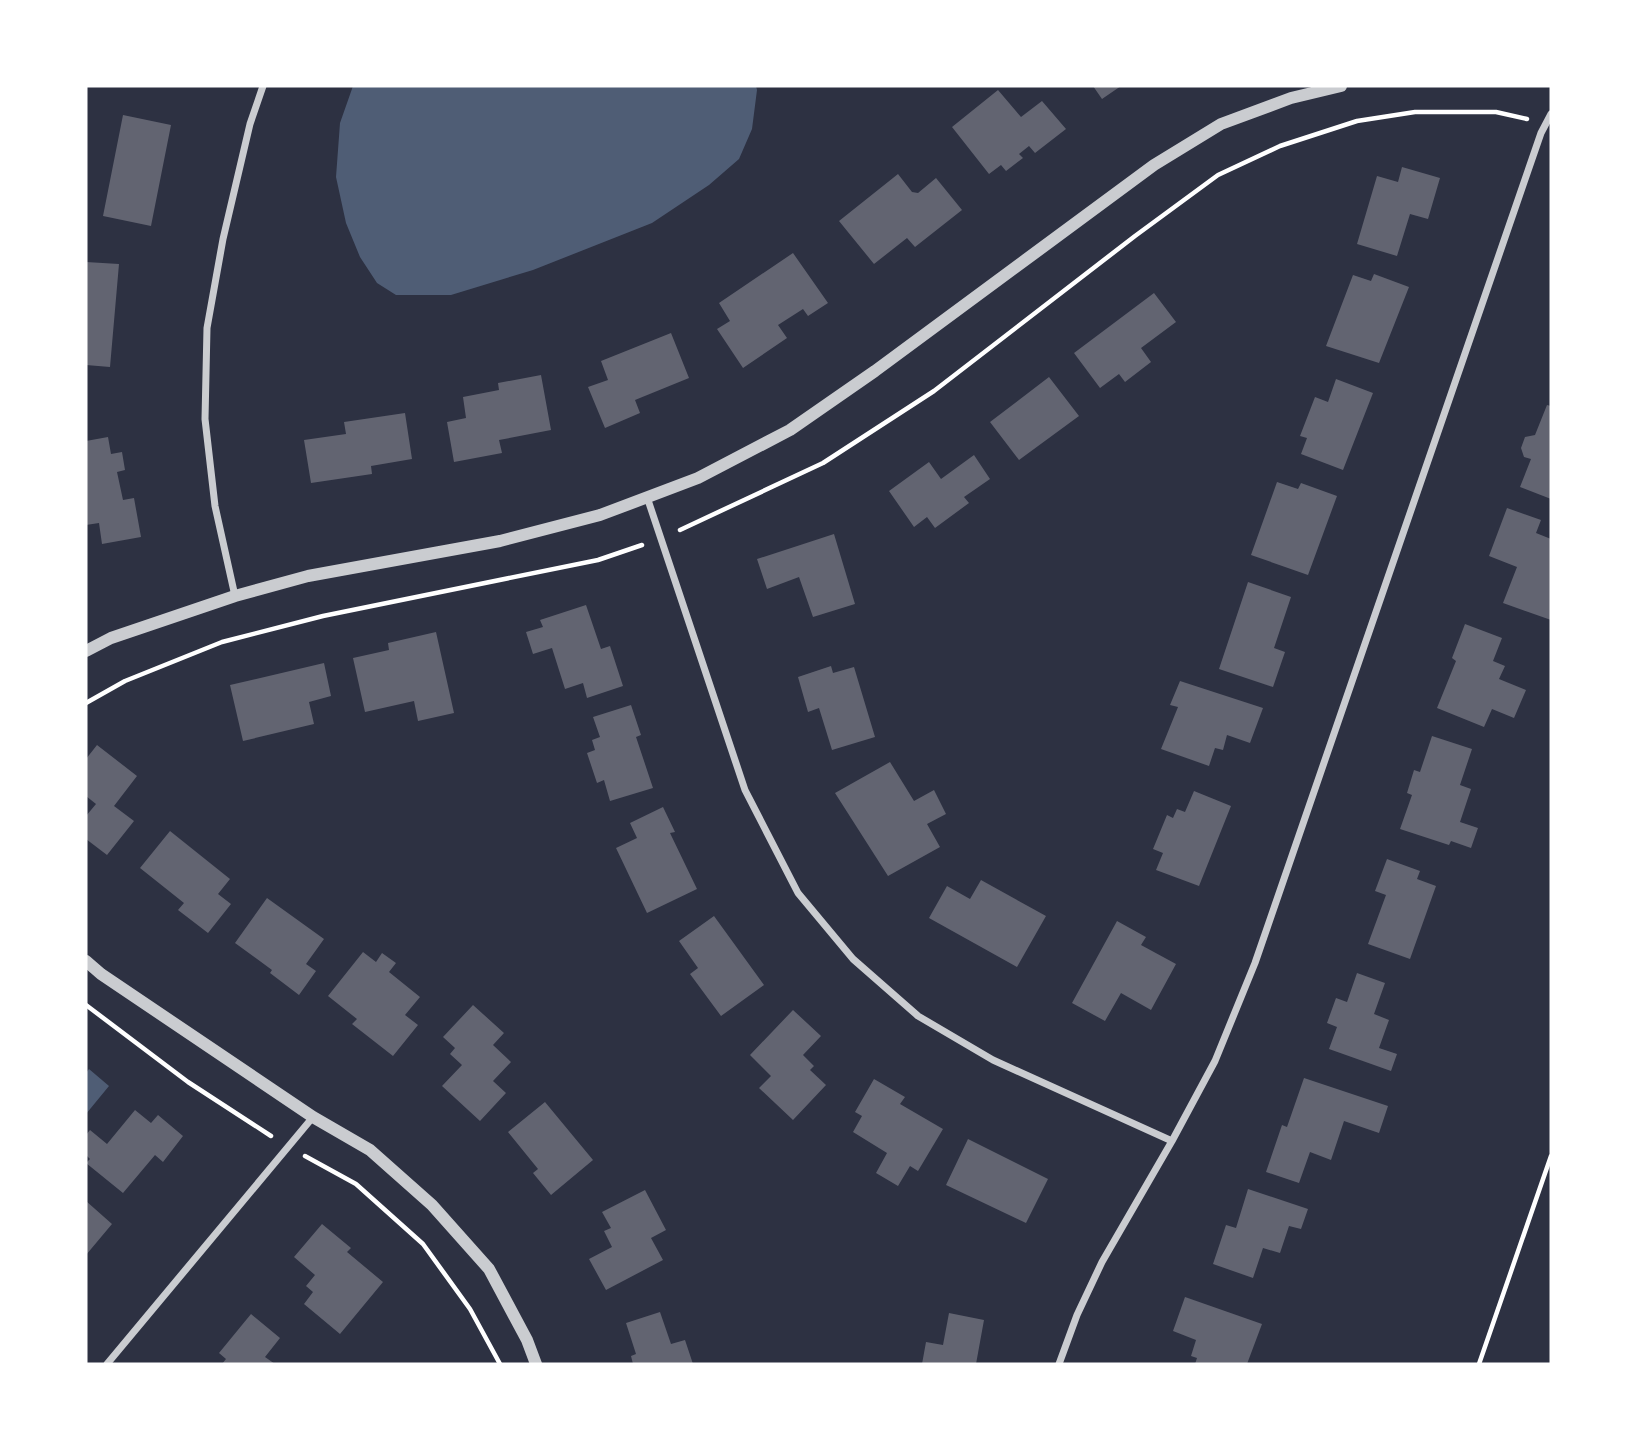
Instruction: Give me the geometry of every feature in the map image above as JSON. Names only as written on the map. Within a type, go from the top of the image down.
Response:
[{"type":"street","points":[[235,596],[215,506],[206,431],[207,328],[223,239],[250,124],[263,86]]},
{"type":"street","points":[[86,651],[111,638],[235,596],[308,576],[500,541],[600,515],[698,478],[790,430],[875,372],[1154,165],[1221,124],[1291,97],[1341,86]]},
{"type":"street","points":[[1059,1364],[1077,1315],[1102,1262],[1172,1141],[1214,1061],[1255,963],[1541,133],[1551,114]]},
{"type":"street","points":[[648,497],[746,790],[798,893],[853,959],[918,1016],[993,1060],[1172,1141]]},
{"type":"street","points":[[86,961],[101,974],[313,1116],[370,1150],[432,1205],[489,1269],[527,1340],[536,1364]]},
{"type":"street","points":[[107,1364],[313,1116]]},
{"type":"path","points":[[86,1005],[188,1082],[288,1147],[356,1184],[423,1244],[470,1309],[500,1364]]},
{"type":"path","points":[[1479,1364],[1551,1156]]},
{"type":"water","points":[[353,86],[756,86],[757,90],[752,129],[739,159],[709,185],[652,223],[533,270],[451,295],[396,295],[377,283],[360,257],[346,223],[336,177],[340,123]]},
{"type":"water","points":[[89,1069],[109,1086],[86,1114],[86,1073]]},
{"type":"building","points":[[1093,86],[1121,86],[1102,99]]},
{"type":"building","points":[[998,90],[1021,117],[1042,101],[1066,129],[1035,153],[1029,146],[1019,154],[1023,158],[1006,171],[1001,165],[989,174],[952,127]]},
{"type":"building","points":[[123,115],[171,125],[151,226],[103,216]]},
{"type":"building","points":[[1402,167],[1440,178],[1428,219],[1410,214],[1397,256],[1357,244],[1377,176],[1398,182]]},
{"type":"building","points":[[898,174],[912,192],[918,193],[936,178],[962,210],[915,247],[907,238],[874,264],[839,221]]},
{"type":"building","points":[[793,253],[828,303],[808,316],[803,309],[778,325],[787,338],[743,368],[717,329],[730,321],[719,303]]},
{"type":"building","points":[[86,262],[119,264],[110,367],[86,365]]},
{"type":"building","points":[[1374,274],[1409,287],[1379,363],[1326,346],[1353,275],[1371,281]]},
{"type":"building","points":[[1154,293],[1176,322],[1141,348],[1151,362],[1125,382],[1119,374],[1100,388],[1074,353]]},
{"type":"building","points":[[671,333],[689,378],[635,400],[640,413],[605,428],[588,387],[608,380],[601,361]]},
{"type":"building","points":[[541,375],[551,430],[499,440],[502,453],[454,462],[447,422],[466,418],[463,397],[499,390],[498,383]]},
{"type":"building","points":[[1049,377],[1079,416],[1019,460],[990,422]]},
{"type":"building","points":[[1336,379],[1373,393],[1343,470],[1301,454],[1307,438],[1300,436],[1315,397],[1328,402]]},
{"type":"building","points":[[1547,405],[1551,406],[1551,499],[1520,487],[1531,459],[1524,457],[1521,448],[1525,437],[1535,435]]},
{"type":"building","points":[[405,413],[412,459],[371,466],[372,474],[311,483],[304,440],[346,434],[344,422]]},
{"type":"building","points":[[108,437],[111,454],[122,452],[125,470],[117,472],[123,500],[134,498],[141,537],[102,544],[99,523],[86,525],[86,441]]},
{"type":"building","points":[[974,455],[990,479],[964,497],[969,503],[935,528],[927,517],[914,527],[889,491],[929,462],[941,479]]},
{"type":"building","points":[[1277,482],[1298,489],[1301,483],[1337,496],[1308,575],[1251,555]]},
{"type":"building","points":[[1507,508],[1541,520],[1536,533],[1551,539],[1551,620],[1503,603],[1517,567],[1489,556]]},
{"type":"building","points":[[834,534],[855,604],[813,617],[799,577],[767,589],[757,559]]},
{"type":"building","points":[[1248,582],[1291,597],[1274,648],[1285,652],[1273,687],[1219,669]]},
{"type":"building","points":[[586,605],[601,649],[610,646],[623,686],[587,698],[583,683],[565,689],[552,648],[533,654],[526,632],[543,627],[540,620]]},
{"type":"building","points":[[1465,624],[1502,638],[1493,661],[1505,666],[1499,679],[1526,690],[1514,718],[1492,709],[1484,727],[1437,708],[1456,661],[1452,658]]},
{"type":"building","points":[[436,632],[454,713],[418,721],[414,701],[365,712],[353,658],[389,650],[388,643]]},
{"type":"building","points":[[324,663],[331,696],[309,702],[314,724],[243,741],[230,685]]},
{"type":"building","points":[[831,666],[833,673],[854,667],[875,737],[832,750],[819,708],[808,712],[798,677]]},
{"type":"building","points":[[1180,681],[1263,708],[1250,743],[1227,735],[1223,750],[1215,748],[1209,766],[1161,749],[1178,707],[1170,705]]},
{"type":"building","points":[[631,705],[641,735],[636,737],[653,788],[610,801],[604,780],[597,783],[587,753],[595,750],[592,740],[600,737],[593,717]]},
{"type":"building","points":[[1432,736],[1472,749],[1460,785],[1471,789],[1460,822],[1478,828],[1471,848],[1451,841],[1449,845],[1400,829],[1412,795],[1407,793],[1414,770],[1420,772]]},
{"type":"building","points":[[97,745],[137,776],[114,806],[134,821],[107,855],[86,839],[86,816],[96,804],[86,796],[86,759]]},
{"type":"building","points":[[890,762],[914,801],[934,790],[946,814],[927,824],[940,847],[888,876],[835,793]]},
{"type":"building","points":[[1194,791],[1231,806],[1199,886],[1156,870],[1163,853],[1153,849],[1167,815],[1173,818],[1177,809],[1185,812]]},
{"type":"building","points":[[663,807],[675,832],[670,833],[697,889],[647,913],[616,848],[637,838],[630,823]]},
{"type":"building","points":[[170,831],[230,879],[218,894],[231,904],[208,933],[178,910],[184,903],[140,868]]},
{"type":"building","points":[[1387,859],[1420,871],[1417,879],[1436,886],[1410,959],[1368,944],[1386,895],[1375,891]]},
{"type":"building","points":[[981,880],[1046,916],[1017,967],[929,918],[947,886],[970,899]]},
{"type":"building","points":[[267,898],[324,939],[306,964],[316,971],[299,995],[270,973],[272,970],[235,943]]},
{"type":"building","points":[[714,916],[764,985],[721,1016],[690,974],[698,968],[679,941]]},
{"type":"building","points":[[1117,921],[1146,937],[1141,945],[1176,964],[1151,1010],[1121,993],[1105,1021],[1072,1003]]},
{"type":"building","points":[[363,952],[376,962],[382,953],[396,963],[389,972],[420,997],[405,1015],[418,1025],[393,1056],[352,1024],[357,1019],[328,996]]},
{"type":"building","points":[[1357,973],[1385,983],[1374,1014],[1389,1020],[1379,1048],[1397,1054],[1391,1071],[1329,1049],[1337,1027],[1327,1023],[1336,998],[1347,1002]]},
{"type":"building","points":[[473,1005],[504,1033],[493,1045],[511,1062],[493,1081],[506,1093],[480,1121],[442,1086],[462,1065],[450,1054],[455,1048],[443,1037]]},
{"type":"building","points":[[793,1010],[821,1036],[803,1055],[814,1066],[810,1070],[826,1085],[793,1120],[759,1088],[771,1076],[750,1055]]},
{"type":"building","points":[[1304,1078],[1388,1106],[1379,1133],[1344,1121],[1331,1160],[1310,1152],[1299,1183],[1266,1172],[1282,1125],[1287,1127]]},
{"type":"building","points":[[874,1079],[905,1097],[900,1104],[943,1129],[918,1171],[910,1166],[898,1186],[876,1173],[887,1153],[853,1132],[862,1116],[855,1112]]},
{"type":"building","points":[[545,1102],[593,1160],[551,1195],[533,1173],[538,1169],[508,1132]]},
{"type":"building","points":[[135,1110],[151,1123],[158,1115],[183,1136],[163,1162],[155,1155],[123,1193],[86,1163],[90,1159],[86,1155],[86,1135],[90,1130],[107,1144]]},
{"type":"building","points":[[968,1139],[1048,1179],[1026,1223],[946,1185]]},
{"type":"building","points":[[1248,1189],[1308,1209],[1301,1229],[1289,1226],[1280,1253],[1263,1248],[1253,1278],[1213,1264],[1226,1225],[1236,1228]]},
{"type":"building","points":[[645,1190],[666,1230],[651,1238],[663,1260],[606,1290],[589,1259],[612,1247],[604,1231],[611,1228],[602,1212]]},
{"type":"building","points":[[86,1201],[112,1224],[86,1255]]},
{"type":"building","points":[[322,1224],[351,1248],[347,1252],[383,1282],[340,1334],[304,1304],[313,1292],[306,1286],[315,1275],[294,1257]]},
{"type":"building","points":[[1185,1297],[1262,1324],[1247,1364],[1195,1364],[1197,1358],[1191,1356],[1196,1340],[1173,1331]]},
{"type":"building","points":[[660,1312],[671,1344],[685,1340],[693,1364],[633,1364],[631,1356],[636,1354],[626,1323]]},
{"type":"building","points":[[949,1313],[984,1320],[976,1364],[922,1364],[926,1342],[943,1345]]},
{"type":"building","points":[[251,1314],[280,1338],[265,1357],[275,1364],[222,1364],[226,1359],[219,1353]]}]
